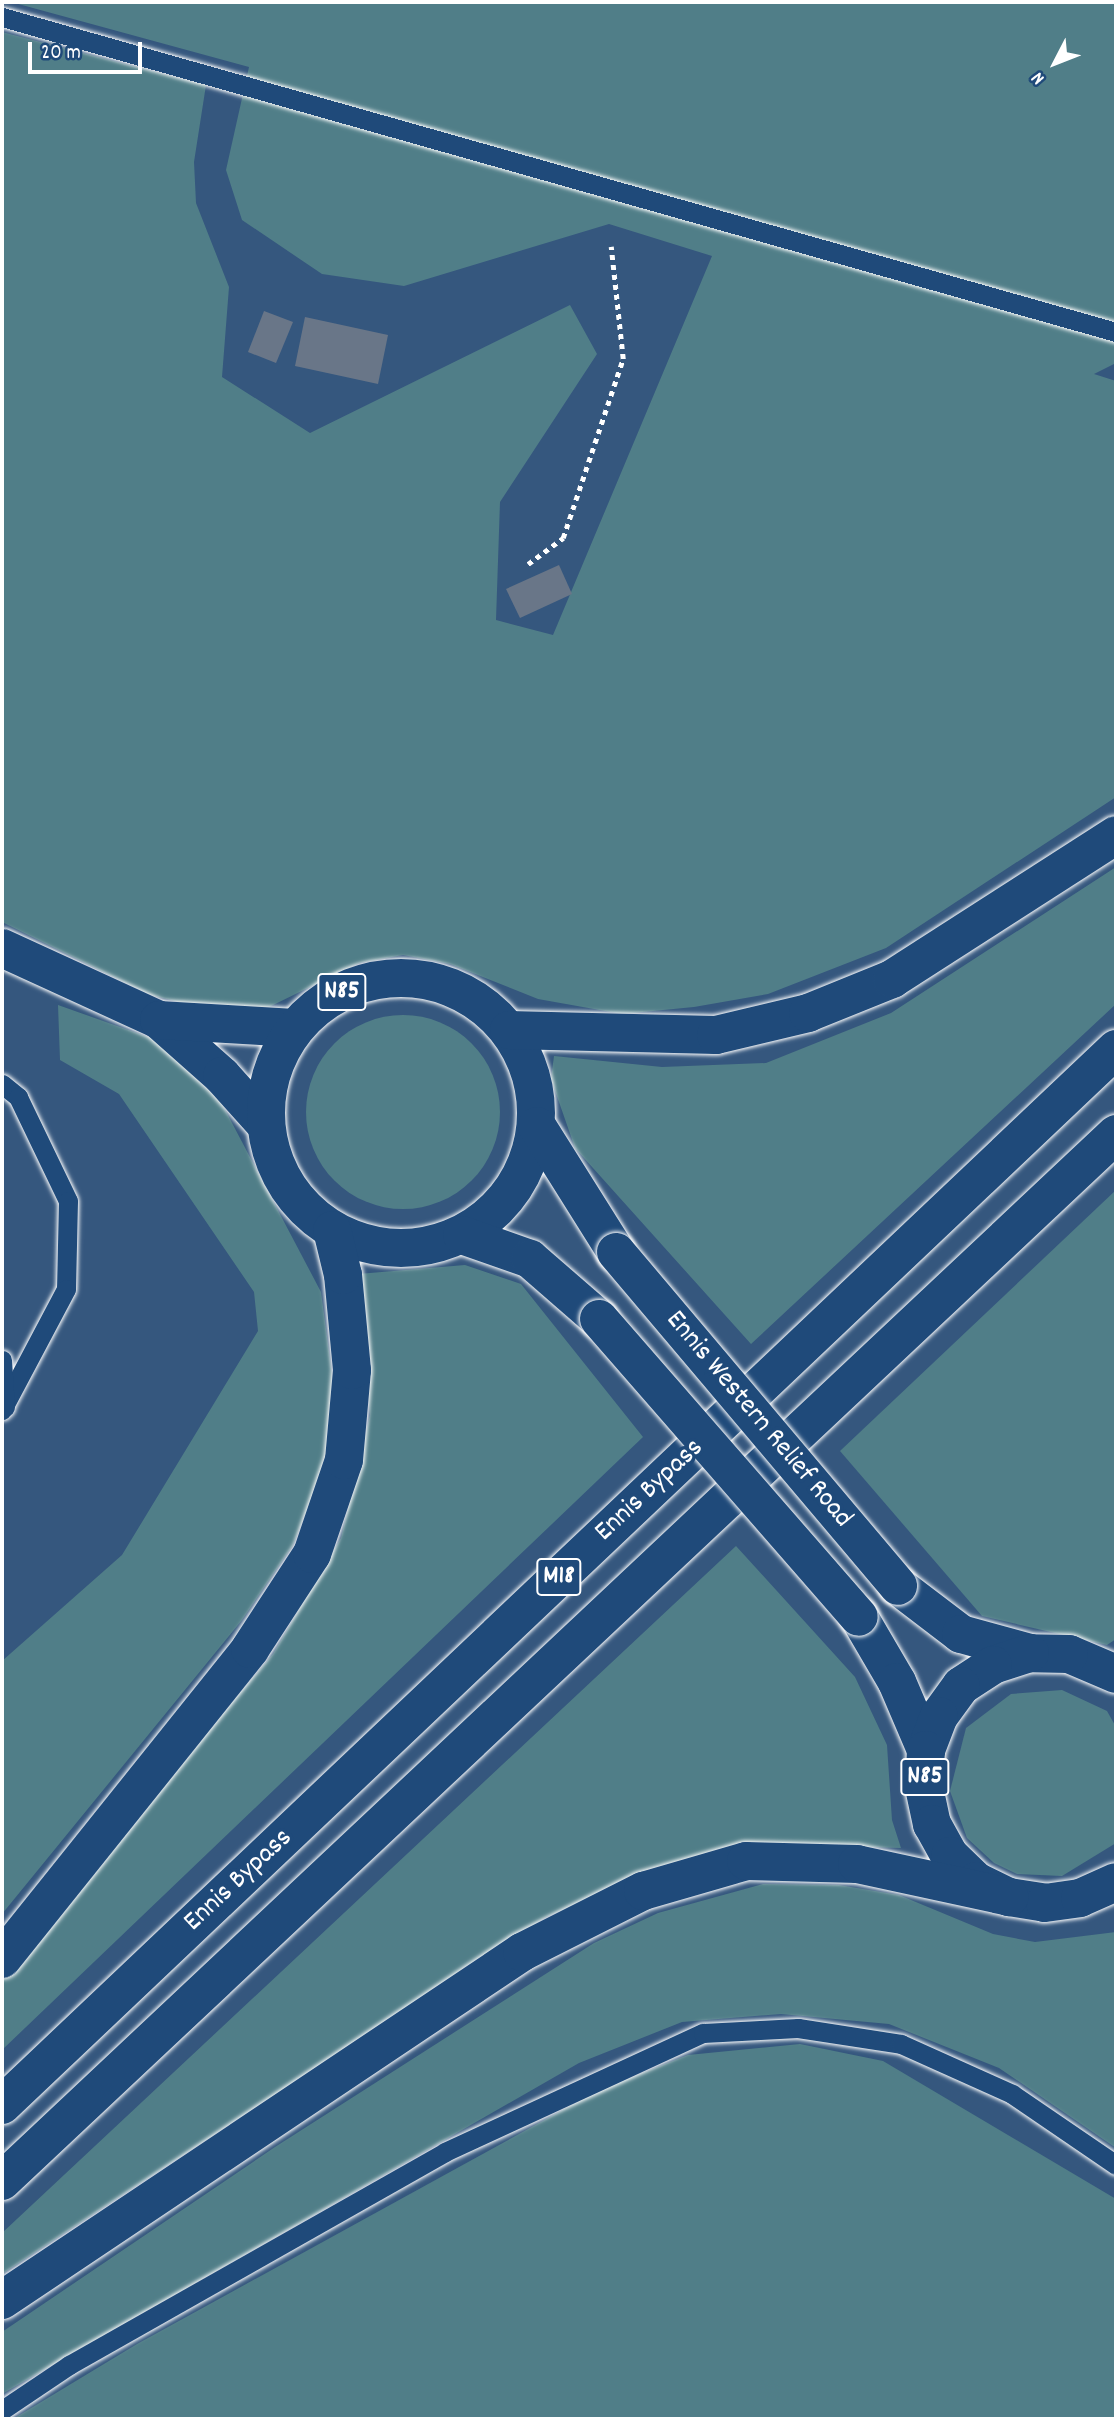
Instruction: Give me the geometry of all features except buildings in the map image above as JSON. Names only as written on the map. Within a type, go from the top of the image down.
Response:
[{"type":"main road","points":[[509,1030],[716,1035],[808,1013],[892,979],[1116,835]]},
{"type":"main road","points":[[2,948],[159,1020],[222,1076],[266,1125]]},
{"type":"main road","name":"N85","points":[[403,977],[443,984],[468,996],[509,1030],[527,1060],[536,1092],[537,1126],[525,1170],[506,1198],[462,1235],[419,1248],[374,1246],[332,1230],[299,1202],[276,1166],[266,1125],[267,1090],[277,1057],[295,1028],[325,1000],[362,983],[403,977]]},
{"type":"main road","points":[[159,1020],[295,1028]]},
{"type":"main road","name":"Ennis Bypass","points":[[2,2105],[1116,1049]]},
{"type":"main road","name":"Ennis Western Relief Road","points":[[537,1126],[616,1252],[898,1586],[961,1634],[1030,1653]]},
{"type":"main road","name":"Ennis Bypass","points":[[2,2181],[1116,1134]]},
{"type":"main road","points":[[2,1959],[250,1649],[312,1554],[344,1460],[352,1370],[342,1275],[332,1230]]},
{"type":"main road","name":"Ennis Western Relief Road","points":[[462,1235],[530,1259],[599,1319],[859,1617],[897,1682],[926,1750]]},
{"type":"main road","name":"N85","points":[[1116,1674],[1069,1654],[1030,1653],[993,1665],[961,1686],[939,1716],[926,1750],[924,1787],[932,1824],[950,1856],[976,1881],[1009,1897],[1045,1903],[1098,1900],[1116,1881]]},
{"type":"main road","points":[[2,2300],[522,1952],[643,1891],[746,1861],[857,1864],[1009,1897]]},
{"type":"lane","points":[[2,17],[1116,332]]},
{"type":"lane","points":[[2,1084],[18,1097],[68,1201],[66,1289],[4,1408]]},
{"type":"lane","points":[[2,1360],[4,1408]]},
{"type":"lane","points":[[2,2410],[69,2365],[445,2152],[703,2033],[799,2028],[901,2044],[1012,2094],[1116,2165]]},
{"type":"path","points":[[528,564],[564,538],[623,359],[611,247]]},
{"type":"green space","points":[[11,2],[1116,2],[1116,363],[1094,374],[1116,381],[1116,797],[886,948],[768,994],[694,1007],[622,1014],[538,999],[450,964],[403,955],[359,963],[269,1007],[209,1009],[150,995],[2,922],[2,32],[206,85],[194,162],[196,203],[229,287],[222,377],[310,433],[570,305],[597,354],[500,502],[496,620],[553,635],[712,256],[609,224],[404,286],[322,274],[242,220],[226,170],[249,67]]},
{"type":"green space","points":[[1116,867],[1116,1004],[751,1344],[575,1148],[551,1079],[554,1056],[662,1067],[766,1063],[891,1013]]},
{"type":"green space","points":[[58,1005],[154,1039],[221,1102],[321,1292],[335,1396],[323,1471],[293,1545],[242,1620],[2,1914],[2,1661],[122,1555],[258,1331],[254,1292],[119,1094],[60,1060]]},
{"type":"green space","points":[[403,1015],[440,1023],[471,1044],[492,1075],[500,1112],[492,1149],[471,1180],[440,1201],[403,1209],[366,1201],[335,1180],[314,1149],[306,1112],[314,1075],[335,1044],[366,1023]]},
{"type":"green space","points":[[1116,1190],[1116,1639],[1107,1645],[982,1616],[840,1451]]},
{"type":"green space","points":[[465,1265],[521,1284],[643,1437],[2,2050],[2,1974],[273,1654],[341,1538],[370,1415],[358,1274]]},
{"type":"green space","points":[[736,1546],[855,1677],[887,1745],[892,1820],[901,1848],[785,1845],[679,1862],[546,1917],[2,2274],[2,2233]]},
{"type":"green space","points":[[1062,1690],[1107,1711],[1116,1727],[1116,1843],[1062,1876],[1017,1874],[994,1863],[967,1838],[950,1791],[966,1728],[1011,1694]]},
{"type":"green space","points":[[763,1884],[839,1885],[899,1895],[993,1934],[1035,1942],[1116,1932],[1116,2148],[999,2068],[889,2024],[781,2014],[682,2022],[579,2063],[2,2394],[2,2332],[275,2147],[594,1943],[658,1913]]},
{"type":"green space","points":[[800,2044],[883,2061],[1116,2199],[1116,2419],[13,2419],[137,2344],[601,2089],[688,2055]]}]
